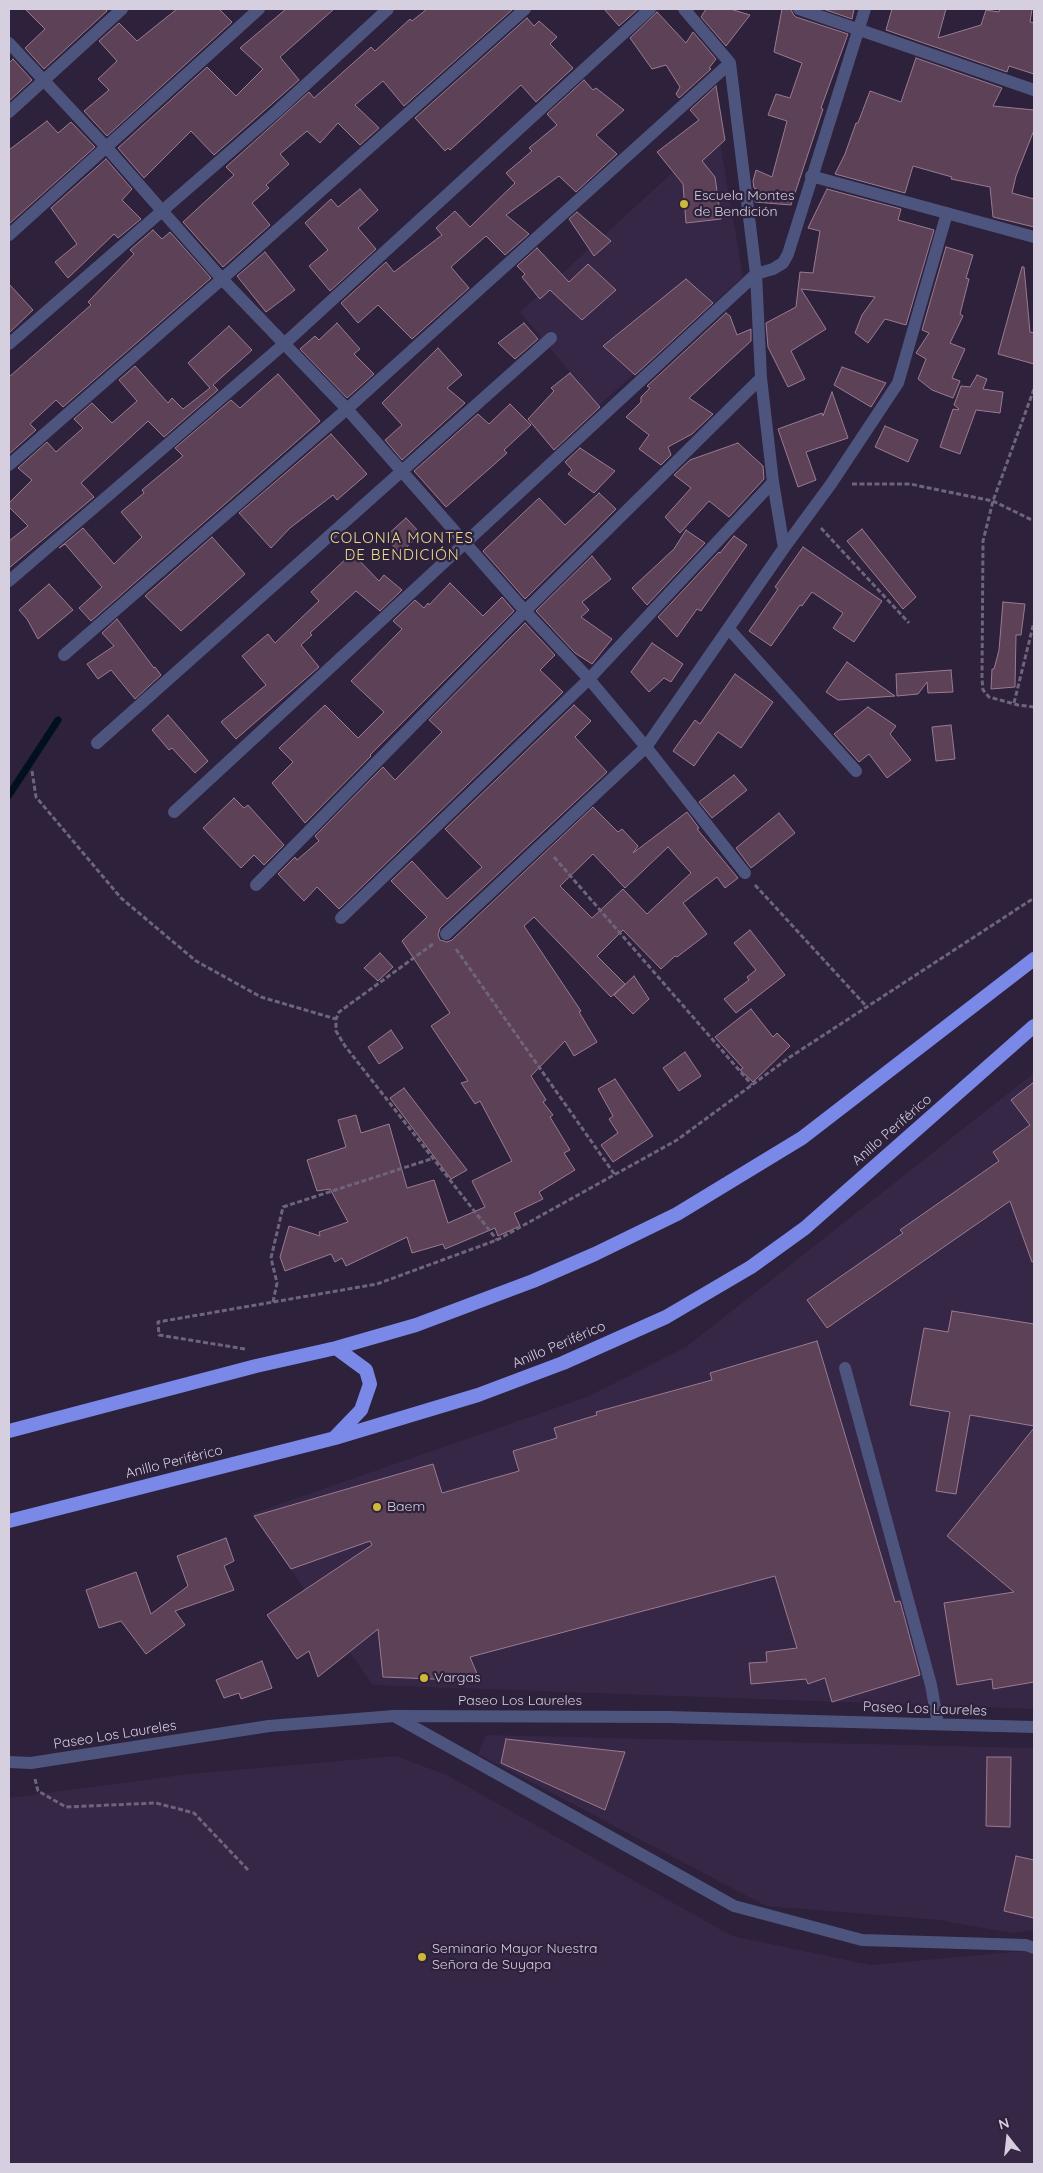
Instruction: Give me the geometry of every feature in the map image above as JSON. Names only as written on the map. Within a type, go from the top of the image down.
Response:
[{"type":"highway","points":[[9,1431],[256,1366],[336,1348],[416,1325],[505,1292],[595,1254],[677,1214],[802,1138],[1034,959]]},
{"type":"highway","name":"Anillo Periférico","points":[[9,1521],[335,1438],[478,1395],[563,1363],[666,1317],[743,1272],[805,1228],[1034,1026]]},
{"type":"highway","points":[[335,1438],[361,1410],[370,1384],[366,1370],[336,1348]]},
{"type":"street","points":[[9,112],[122,9]]},
{"type":"street","points":[[9,235],[258,9]]},
{"type":"street","points":[[9,344],[276,112],[388,9]]},
{"type":"street","points":[[9,465],[222,279],[525,9]]},
{"type":"street","points":[[9,581],[284,344],[650,9]]},
{"type":"street","points":[[684,9],[730,63],[756,274],[761,378],[773,482],[784,548]]},
{"type":"street","points":[[799,9],[1034,90]]},
{"type":"street","points":[[174,812],[756,274],[773,269],[783,262],[788,254],[865,9]]},
{"type":"street","points":[[9,43],[106,148],[222,279],[347,409],[525,611],[589,679],[646,747],[745,873]]},
{"type":"street","points":[[64,655],[347,409],[730,63]]},
{"type":"street","points":[[811,176],[1034,237]]},
{"type":"street","points":[[446,934],[646,747],[784,548],[831,484],[898,384],[947,213]]},
{"type":"street","points":[[97,743],[550,338]]},
{"type":"street","points":[[256,885],[525,611],[761,378]]},
{"type":"street","points":[[341,918],[589,679],[773,482]]},
{"type":"street","points":[[729,629],[856,771]]},
{"type":"street","points":[[845,1368],[931,1685],[938,1724]]},
{"type":"street","points":[[394,1716],[734,1906],[862,1940],[1026,1945],[1034,1948]]},
{"type":"street","name":"Paseo Los Laureles","points":[[9,1762],[31,1763],[269,1726],[394,1716],[668,1717],[1034,1727]]},
{"type":"path","points":[[1034,389],[993,501],[983,541],[982,679],[983,690],[989,697],[1014,704],[1034,706]]},
{"type":"path","points":[[831,484],[910,484],[993,501],[1034,521]]},
{"type":"path","points":[[809,514],[908,623]]},
{"type":"path","points":[[1014,704],[1034,622]]},
{"type":"path","points":[[32,771],[36,798],[121,898],[196,961],[261,997],[336,1019]]},
{"type":"path","points":[[543,845],[752,1085]]},
{"type":"path","points":[[745,873],[867,1008]]},
{"type":"path","points":[[256,1366],[250,1349],[159,1336],[158,1322],[377,1284],[497,1240],[677,1140],[752,1085],[1034,898]]},
{"type":"path","points":[[497,1240],[345,1046],[336,1031],[336,1019],[339,1012],[446,934],[615,1175]]},
{"type":"path","points":[[273,1303],[278,1283],[270,1258],[283,1207],[434,1158]]},
{"type":"path","points":[[31,1763],[38,1792],[66,1807],[156,1803],[194,1813],[249,1871]]},
{"type":"shaded area","name":"Escuela Montes de Bendición","points":[[718,131],[743,277],[598,406],[520,312]]},
{"type":"shaded area","points":[[1034,1073],[1034,1709],[373,1685],[251,1514],[587,1397],[686,1347]]},
{"type":"shaded area","points":[[486,1735],[1034,1748],[1034,1930],[1011,1933],[939,1920],[766,1906],[478,1754]]},
{"type":"shaded area","name":"Seminario Mayor Nuestra Señora de Suyapa","points":[[396,1756],[447,1775],[732,1936],[871,1965],[1034,1950],[1034,2164],[9,2164],[9,1798],[189,1774]]},
{"type":"building","points":[[25,9],[105,9],[107,11],[44,69],[25,48],[45,29]]},
{"type":"building","points":[[177,9],[219,9],[232,22],[107,136],[84,111],[109,90],[98,79],[117,61],[99,41],[119,23],[137,41]]},
{"type":"building","points":[[286,9],[334,9],[280,57],[299,80],[214,155],[191,131],[144,178],[118,148],[207,67],[236,96],[263,69],[240,48]]},
{"type":"building","points":[[427,9],[513,9],[404,106],[383,81],[355,105],[379,128],[360,145],[338,123],[320,143],[307,131],[280,154],[289,164],[266,185],[269,188],[252,203],[270,225],[223,267],[183,222],[234,175],[226,167],[309,92],[314,98],[371,47],[375,51],[410,19],[412,21]]},
{"type":"building","points":[[604,9],[638,9],[619,26]]},
{"type":"building","points":[[706,9],[730,9],[750,15],[726,46],[701,17]]},
{"type":"building","points":[[782,9],[791,9],[796,17],[848,34],[821,108],[823,109],[791,205],[755,202],[757,189],[754,188],[753,181],[756,170],[772,177],[787,121],[768,115],[776,94],[790,98],[802,63],[774,52]]},
{"type":"building","points":[[823,9],[854,9],[852,19]]},
{"type":"building","points":[[892,9],[946,9],[938,38],[981,25],[986,10],[999,12],[1000,9],[1032,9],[1030,22],[1034,23],[1034,74],[1009,66],[1007,72],[886,30]]},
{"type":"building","points":[[657,12],[686,43],[693,32],[716,59],[709,68],[711,69],[679,98],[676,94],[680,87],[666,65],[652,69],[630,38]]},
{"type":"building","points":[[527,18],[534,26],[539,21],[557,37],[550,44],[573,68],[536,102],[521,85],[450,150],[448,148],[445,151],[415,118]]},
{"type":"building","points":[[916,58],[1002,88],[993,106],[1034,110],[1034,130],[1016,176],[1012,193],[1034,199],[1034,227],[993,217],[990,187],[951,179],[952,177],[913,166],[905,193],[835,174],[870,91],[901,102]]},
{"type":"building","points":[[13,59],[32,80],[9,101],[9,63]]},
{"type":"building","points":[[584,80],[593,90],[596,88],[624,110],[596,135],[617,154],[576,192],[559,176],[506,215],[529,234],[505,255],[486,236],[451,267],[469,288],[412,339],[378,305],[358,323],[341,303],[386,262],[394,272],[442,235],[436,228],[455,211],[470,227],[515,183],[506,173],[532,151],[529,148],[557,125],[547,114]]},
{"type":"building","points":[[716,86],[725,140],[702,161],[715,177],[721,219],[686,223],[683,184],[657,152],[699,120],[690,110]]},
{"type":"building","points":[[47,121],[58,133],[71,122],[95,147],[9,224],[9,150]]},
{"type":"building","points":[[106,159],[132,189],[122,200],[141,219],[118,238],[114,234],[68,278],[55,262],[77,244],[51,208]]},
{"type":"building","points":[[360,189],[378,210],[358,228],[376,249],[330,291],[309,266],[328,250],[305,223],[331,199],[338,207]]},
{"type":"building","points":[[827,189],[901,209],[898,220],[934,230],[906,325],[885,319],[868,343],[855,333],[862,315],[875,297],[801,289],[826,329],[791,351],[805,379],[788,387],[768,347],[766,323],[796,307],[800,272],[813,273],[820,231],[808,228]]},
{"type":"building","points":[[577,212],[611,241],[594,256],[569,219]]},
{"type":"building","points":[[153,230],[162,239],[170,232],[211,278],[63,407],[56,400],[30,424],[36,430],[9,454],[9,377],[91,305],[88,302],[134,254],[130,250]]},
{"type":"building","points":[[946,247],[973,255],[966,278],[969,279],[960,314],[963,316],[950,343],[965,349],[952,378],[960,381],[953,398],[932,390],[918,379],[926,359],[916,353],[929,333],[922,330]]},
{"type":"building","points":[[537,248],[569,282],[588,264],[616,290],[582,320],[550,290],[540,299],[522,277],[525,274],[517,266]]},
{"type":"building","points":[[265,252],[295,290],[266,312],[237,276]]},
{"type":"building","points":[[1022,267],[1024,267],[1030,332],[1034,333],[1034,364],[998,354]]},
{"type":"building","points":[[686,279],[713,303],[635,375],[603,346]]},
{"type":"building","points":[[9,284],[33,310],[9,333]]},
{"type":"building","points":[[726,313],[730,316],[737,335],[751,329],[751,341],[689,398],[713,414],[692,434],[668,447],[671,455],[661,465],[639,449],[649,435],[626,417],[641,402],[641,397],[650,388],[647,386]]},
{"type":"building","points":[[337,323],[360,349],[354,354],[374,374],[347,398],[300,349],[315,336],[319,340]]},
{"type":"building","points":[[524,323],[538,339],[515,359],[498,343]]},
{"type":"building","points":[[229,326],[252,350],[213,385],[218,390],[164,437],[148,421],[81,483],[94,497],[9,568],[9,541],[28,526],[9,507],[9,503],[32,480],[18,468],[47,442],[56,452],[83,428],[74,419],[92,403],[112,423],[137,401],[119,380],[135,366],[168,403],[172,398],[183,409],[210,388],[188,363]]},
{"type":"building","points":[[438,348],[462,375],[447,388],[465,403],[402,460],[385,440],[402,425],[382,403]]},
{"type":"building","points":[[842,367],[886,383],[871,407],[834,385]]},
{"type":"building","points":[[570,373],[600,407],[554,450],[528,419],[554,391],[551,388]]},
{"type":"building","points":[[278,374],[320,421],[91,621],[79,608],[102,587],[65,544],[59,548],[83,528],[114,564],[142,537],[121,512],[144,493],[142,490],[183,456],[175,448],[231,400],[240,408]]},
{"type":"building","points":[[977,375],[987,379],[983,389],[1003,392],[1000,413],[976,410],[960,454],[940,447],[953,409],[959,409],[954,405],[961,386],[970,387]]},
{"type":"building","points":[[832,392],[848,438],[806,452],[816,480],[798,487],[778,429],[822,413],[823,416]]},
{"type":"building","points":[[510,404],[531,425],[504,450],[507,453],[446,507],[414,471],[478,414],[489,424]]},
{"type":"building","points":[[885,426],[918,440],[908,462],[875,447]]},
{"type":"building","points":[[331,434],[367,474],[337,500],[333,495],[290,528],[271,548],[239,513]]},
{"type":"building","points":[[738,443],[763,466],[764,479],[729,517],[709,501],[680,533],[665,517],[691,488],[674,475],[690,460]]},
{"type":"building","points":[[580,448],[615,471],[594,493],[568,474],[572,470],[565,462]]},
{"type":"building","points":[[599,493],[616,509],[525,599],[483,551],[539,498],[565,525]]},
{"type":"building","points":[[406,518],[421,534],[400,553],[385,537]]},
{"type":"building","points":[[862,529],[916,597],[903,609],[847,541]]},
{"type":"building","points":[[686,530],[705,543],[647,605],[632,588],[674,549]]},
{"type":"building","points":[[734,536],[747,545],[701,611],[697,609],[677,637],[658,617]]},
{"type":"building","points":[[212,537],[245,574],[181,631],[145,596]]},
{"type":"building","points":[[803,547],[882,601],[854,642],[833,628],[843,613],[812,592],[802,606],[800,605],[771,646],[749,631],[778,589],[775,587]]},
{"type":"building","points":[[352,553],[379,581],[384,575],[402,590],[380,611],[356,591],[310,633],[312,635],[301,645],[319,667],[236,739],[221,722],[266,685],[242,656],[268,634],[275,643],[319,601],[311,592]]},
{"type":"building","points":[[592,556],[611,579],[582,602],[589,610],[581,617],[612,639],[592,664],[575,653],[536,611]]},
{"type":"building","points":[[450,583],[483,616],[502,597],[514,611],[305,823],[272,783],[293,762],[279,748],[325,705],[358,738],[384,712],[351,681],[402,629],[393,621],[415,600],[424,608],[428,603],[429,605]]},
{"type":"building","points":[[49,584],[73,610],[38,639],[27,619],[19,610]]},
{"type":"building","points":[[1003,602],[1025,604],[1021,635],[1016,635],[1015,687],[991,689],[992,669],[994,669],[999,650]]},
{"type":"building","points":[[117,619],[161,675],[135,699],[111,670],[98,679],[87,664],[114,646],[102,633]]},
{"type":"building","points":[[525,623],[555,655],[540,670],[563,692],[339,909],[317,887],[304,901],[278,874],[295,857],[297,860],[319,841],[315,836],[383,767],[395,780],[442,732],[429,720]]},
{"type":"building","points":[[652,643],[683,664],[671,682],[664,678],[649,692],[631,672]]},
{"type":"building","points":[[847,662],[895,696],[838,700],[826,692]]},
{"type":"building","points":[[951,670],[953,692],[928,693],[927,682],[918,694],[897,696],[896,674]]},
{"type":"building","points":[[735,674],[773,702],[741,748],[718,732],[694,766],[673,751],[695,720],[700,724]]},
{"type":"building","points":[[574,705],[591,721],[575,737],[607,772],[440,928],[438,935],[440,940],[447,942],[452,940],[593,807],[618,832],[622,829],[638,846],[633,853],[687,812],[699,828],[697,829],[738,878],[725,888],[717,877],[683,903],[707,934],[677,957],[675,956],[661,969],[623,930],[597,956],[625,984],[611,997],[534,917],[524,926],[581,1011],[579,1012],[597,1042],[574,1056],[565,1041],[531,1076],[546,1100],[543,1102],[553,1115],[550,1117],[570,1150],[564,1153],[575,1170],[539,1192],[543,1199],[514,1213],[520,1226],[498,1236],[495,1228],[445,1249],[443,1244],[412,1253],[407,1237],[346,1266],[342,1258],[335,1262],[331,1254],[285,1271],[280,1257],[289,1226],[320,1236],[319,1232],[348,1222],[330,1189],[317,1191],[307,1160],[346,1147],[338,1120],[356,1115],[361,1133],[389,1124],[407,1188],[434,1180],[448,1223],[485,1207],[472,1181],[512,1161],[480,1101],[475,1104],[461,1083],[468,1081],[431,1026],[450,1013],[402,941],[427,917],[391,881],[412,861],[447,899],[482,867],[445,829]],"holes":[[[668,847],[691,873],[647,914],[623,889],[592,918],[560,886],[593,854],[625,888]]]},
{"type":"building","points":[[868,707],[896,726],[890,734],[911,760],[887,778],[869,754],[859,762],[834,734]]},
{"type":"building","points":[[168,715],[208,761],[195,773],[172,748],[169,750],[152,730]]},
{"type":"building","points":[[951,725],[955,759],[936,761],[932,727]]},
{"type":"building","points":[[734,775],[747,790],[712,818],[699,802]]},
{"type":"building","points":[[234,798],[244,808],[248,805],[284,845],[264,865],[254,855],[241,868],[203,828]]},
{"type":"building","points":[[779,813],[795,833],[751,868],[736,848]]},
{"type":"building","points":[[750,930],[785,975],[736,1013],[724,999],[749,980],[747,977],[756,970],[734,943]]},
{"type":"building","points":[[380,953],[393,967],[378,981],[364,968]]},
{"type":"building","points":[[634,976],[649,999],[633,1014],[614,995]]},
{"type":"building","points":[[751,1009],[773,1037],[777,1033],[790,1046],[753,1082],[740,1070],[743,1068],[715,1037]]},
{"type":"building","points":[[391,1030],[403,1048],[379,1064],[368,1047]]},
{"type":"building","points":[[685,1052],[701,1076],[679,1091],[663,1068]]},
{"type":"building","points":[[615,1079],[653,1136],[613,1162],[601,1145],[618,1133],[609,1119],[613,1116],[598,1089]]},
{"type":"building","points":[[1034,1082],[1034,1261],[1032,1262],[1010,1201],[827,1328],[807,1300],[903,1233],[900,1230],[999,1161],[993,1152],[1030,1125],[1011,1100]]},
{"type":"building","points":[[404,1088],[467,1170],[451,1179],[390,1098]]},
{"type":"building","points":[[952,1311],[1034,1324],[1034,1426],[970,1415],[956,1494],[936,1491],[950,1412],[910,1405],[924,1328],[948,1332]]},
{"type":"building","points":[[817,1341],[895,1602],[900,1601],[920,1675],[832,1702],[825,1678],[808,1684],[806,1679],[751,1684],[749,1663],[767,1662],[766,1652],[797,1648],[775,1576],[470,1657],[480,1681],[383,1677],[378,1629],[318,1677],[309,1651],[297,1659],[267,1615],[372,1545],[370,1541],[291,1569],[254,1516],[433,1464],[442,1493],[519,1471],[513,1451],[557,1438],[554,1428],[597,1415],[596,1412],[712,1380],[710,1373]]},
{"type":"building","points":[[1034,1428],[1034,1682],[993,1689],[992,1679],[957,1685],[944,1603],[1014,1592],[947,1536]]},
{"type":"building","points":[[226,1538],[234,1561],[224,1566],[234,1590],[175,1611],[185,1625],[146,1654],[121,1621],[99,1628],[86,1590],[136,1572],[151,1614],[188,1586],[177,1556]]},
{"type":"building","points":[[262,1661],[272,1688],[241,1699],[239,1693],[224,1698],[216,1680]]},
{"type":"building","points":[[506,1739],[625,1752],[605,1810],[501,1763]]},
{"type":"building","points":[[987,1757],[1011,1757],[1010,1827],[986,1826]]},
{"type":"building","points":[[1016,1856],[1034,1860],[1034,1918],[1004,1911]]},
{"type":"waterway","points":[[9,795],[58,720]]},
{"type":"place","name":"Escuela Montes de Bendición","points":[[684,204]]},
{"type":"place","name":"Baem","points":[[377,1507]]},
{"type":"place","name":"Vargas","points":[[424,1678]]},
{"type":"place","name":"Seminario Mayor Nuestra Señora de Suyapa","points":[[422,1957]]},
{"type":"district","name":"COLONIA MONTES DE BENDICIÓN","points":[[402,546]]}]
